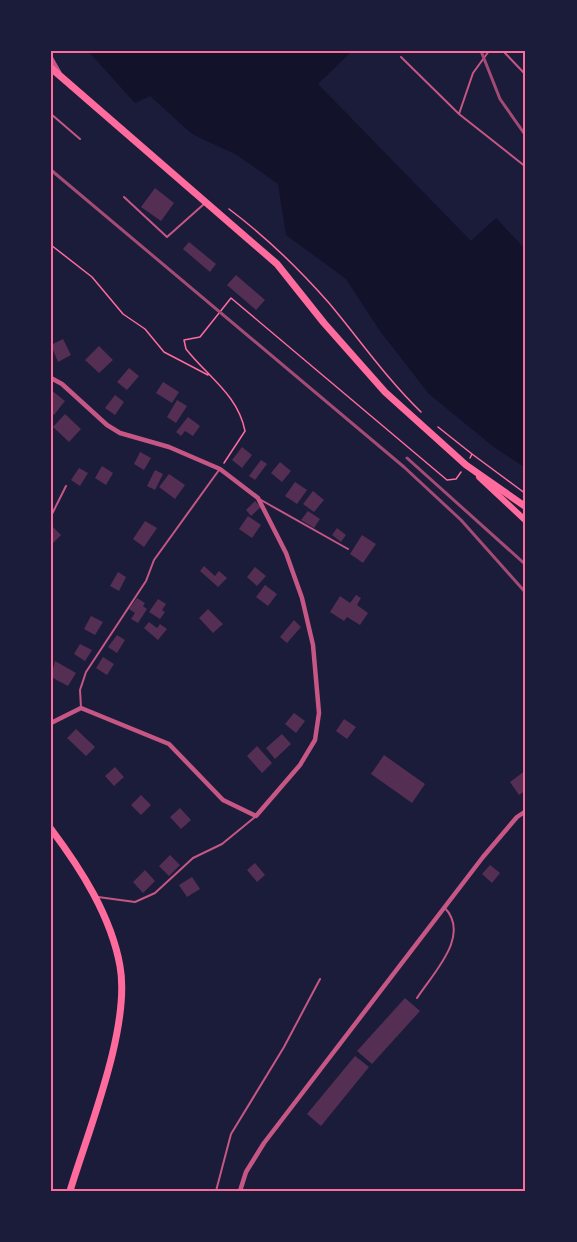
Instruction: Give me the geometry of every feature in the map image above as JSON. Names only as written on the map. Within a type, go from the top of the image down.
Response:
[{"type":"main road","points":[[51,68],[277,264],[324,323],[385,392],[526,521]]},
{"type":"main road","points":[[466,465],[526,507]]},
{"type":"main road","points":[[51,829],[75,861],[93,895],[112,938],[120,967],[121,997],[116,1042],[69,1191]]},
{"type":"street","points":[[51,58],[61,77]]},
{"type":"street","points":[[51,378],[62,384],[107,425],[120,433],[169,447],[220,468],[258,498],[286,554],[302,598],[313,645],[319,713],[315,740],[300,765],[256,816],[223,800],[169,744],[81,708],[51,723]]},
{"type":"street","points":[[240,1191],[246,1172],[264,1143],[444,907],[517,817],[526,811]]},
{"type":"lane","points":[[459,114],[473,73],[489,51]]},
{"type":"lane","points":[[503,51],[526,75]]},
{"type":"lane","points":[[401,57],[459,114],[526,167]]},
{"type":"lane","points":[[51,114],[80,139]]},
{"type":"lane","points":[[124,197],[167,237],[206,202]]},
{"type":"lane","points":[[81,708],[80,690],[86,672],[146,581],[154,560],[220,468]]},
{"type":"lane","points":[[51,516],[66,486]]},
{"type":"lane","points":[[258,498],[348,549]]},
{"type":"lane","points":[[93,895],[111,901],[135,902],[155,893],[193,858],[222,844],[256,816]]},
{"type":"lane","points":[[417,998],[454,940],[455,926],[451,914],[444,907]]},
{"type":"lane","points":[[216,1191],[231,1134],[284,1047],[320,979]]},
{"type":"path","points":[[51,245],[92,277],[123,314],[145,329],[165,352],[211,377]]},
{"type":"path","points":[[220,468],[245,431],[237,405],[186,349],[184,340],[200,337],[233,299],[447,480],[456,479],[472,454],[526,494]]},
{"type":"shaded area","points":[[88,51],[352,51],[318,84],[471,241],[496,218],[526,250],[526,468],[495,448],[429,394],[380,331],[346,279],[286,235],[278,184],[237,155],[192,134],[150,96],[135,103]]},
{"type":"building","points":[[155,188],[174,203],[161,221],[141,207]]},
{"type":"building","points":[[189,242],[216,264],[210,272],[183,249]]},
{"type":"building","points":[[236,275],[265,300],[256,310],[227,285]]},
{"type":"building","points":[[63,339],[71,355],[58,362],[51,345]]},
{"type":"building","points":[[99,346],[113,360],[99,373],[85,360]]},
{"type":"building","points":[[129,368],[139,376],[127,390],[117,382]]},
{"type":"building","points":[[163,382],[179,392],[172,403],[156,393]]},
{"type":"building","points":[[51,390],[65,401],[54,415],[51,413]]},
{"type":"building","points":[[115,395],[124,402],[115,415],[105,408]]},
{"type":"building","points":[[177,400],[187,406],[176,423],[167,417]]},
{"type":"building","points":[[65,414],[81,429],[69,442],[53,427]]},
{"type":"building","points":[[188,417],[200,426],[193,436],[185,431],[181,436],[176,432]]},
{"type":"building","points":[[242,447],[252,455],[242,468],[232,460]]},
{"type":"building","points":[[140,452],[151,458],[144,470],[134,464]]},
{"type":"building","points":[[261,460],[267,464],[255,480],[249,476]]},
{"type":"building","points":[[280,462],[291,471],[282,482],[271,473]]},
{"type":"building","points":[[102,466],[113,473],[106,485],[95,478]]},
{"type":"building","points":[[79,468],[88,473],[80,486],[71,480]]},
{"type":"building","points":[[155,470],[163,474],[155,490],[147,486]]},
{"type":"building","points":[[169,474],[185,485],[175,499],[159,487]]},
{"type":"building","points":[[295,482],[307,490],[297,504],[285,496]]},
{"type":"building","points":[[313,491],[324,500],[314,512],[303,504]]},
{"type":"building","points":[[255,501],[261,507],[251,516],[246,510]]},
{"type":"building","points":[[308,511],[320,519],[314,528],[301,520]]},
{"type":"building","points":[[248,516],[261,525],[252,538],[239,529]]},
{"type":"building","points":[[145,521],[157,528],[144,547],[133,539]]},
{"type":"building","points":[[52,526],[61,535],[51,545],[51,528]]},
{"type":"building","points":[[337,528],[346,535],[341,542],[332,535]]},
{"type":"building","points":[[362,535],[376,544],[363,563],[350,554]]},
{"type":"building","points":[[204,566],[215,576],[219,571],[227,578],[218,587],[200,571]]},
{"type":"building","points":[[255,567],[266,576],[257,586],[247,577]]},
{"type":"building","points":[[118,572],[126,577],[119,591],[110,586]]},
{"type":"building","points":[[265,585],[277,594],[268,606],[256,597]]},
{"type":"building","points":[[356,595],[361,598],[357,605],[368,613],[360,625],[347,617],[344,621],[330,612],[340,596],[350,603]]},
{"type":"building","points":[[137,598],[145,603],[143,606],[147,609],[138,623],[131,619],[135,613],[129,609]]},
{"type":"building","points":[[158,599],[166,604],[162,610],[165,612],[160,619],[149,612]]},
{"type":"building","points":[[208,609],[223,624],[213,633],[199,618]]},
{"type":"building","points":[[91,616],[103,622],[95,635],[84,629]]},
{"type":"building","points":[[294,620],[301,627],[287,643],[280,637]]},
{"type":"building","points":[[149,622],[157,628],[160,624],[167,629],[158,640],[144,628]]},
{"type":"building","points":[[117,635],[125,640],[117,653],[108,647]]},
{"type":"building","points":[[80,644],[92,650],[85,661],[74,654]]},
{"type":"building","points":[[103,657],[114,664],[107,675],[96,668]]},
{"type":"building","points":[[55,661],[76,673],[68,686],[51,677]]},
{"type":"building","points":[[294,713],[305,721],[296,733],[285,724]]},
{"type":"building","points":[[344,719],[356,727],[347,739],[336,731]]},
{"type":"building","points":[[76,729],[95,747],[86,756],[67,738]]},
{"type":"building","points":[[282,734],[291,744],[275,759],[266,748]]},
{"type":"building","points":[[257,746],[272,763],[262,773],[247,756]]},
{"type":"building","points":[[384,755],[425,784],[412,803],[371,774]]},
{"type":"building","points":[[115,767],[124,777],[114,786],[105,776]]},
{"type":"building","points":[[526,770],[526,790],[519,795],[510,782]]},
{"type":"building","points":[[141,795],[151,805],[141,815],[131,805]]},
{"type":"building","points":[[180,808],[191,820],[181,829],[170,817]]},
{"type":"building","points":[[170,855],[180,865],[169,876],[159,866]]},
{"type":"building","points":[[255,863],[265,875],[257,882],[247,870]]},
{"type":"building","points":[[490,865],[500,873],[492,883],[482,874]]},
{"type":"building","points":[[145,870],[155,881],[143,893],[133,882]]},
{"type":"building","points":[[192,877],[200,889],[187,897],[179,885]]},
{"type":"building","points":[[405,998],[420,1011],[372,1064],[357,1051]]},
{"type":"building","points":[[355,1056],[369,1067],[321,1126],[307,1114]]},
{"type":"railway","points":[[481,51],[500,99],[526,136]]},
{"type":"railway","points":[[51,170],[404,467],[461,520],[526,593]]},
{"type":"railway","points":[[407,458],[526,565]]}]
